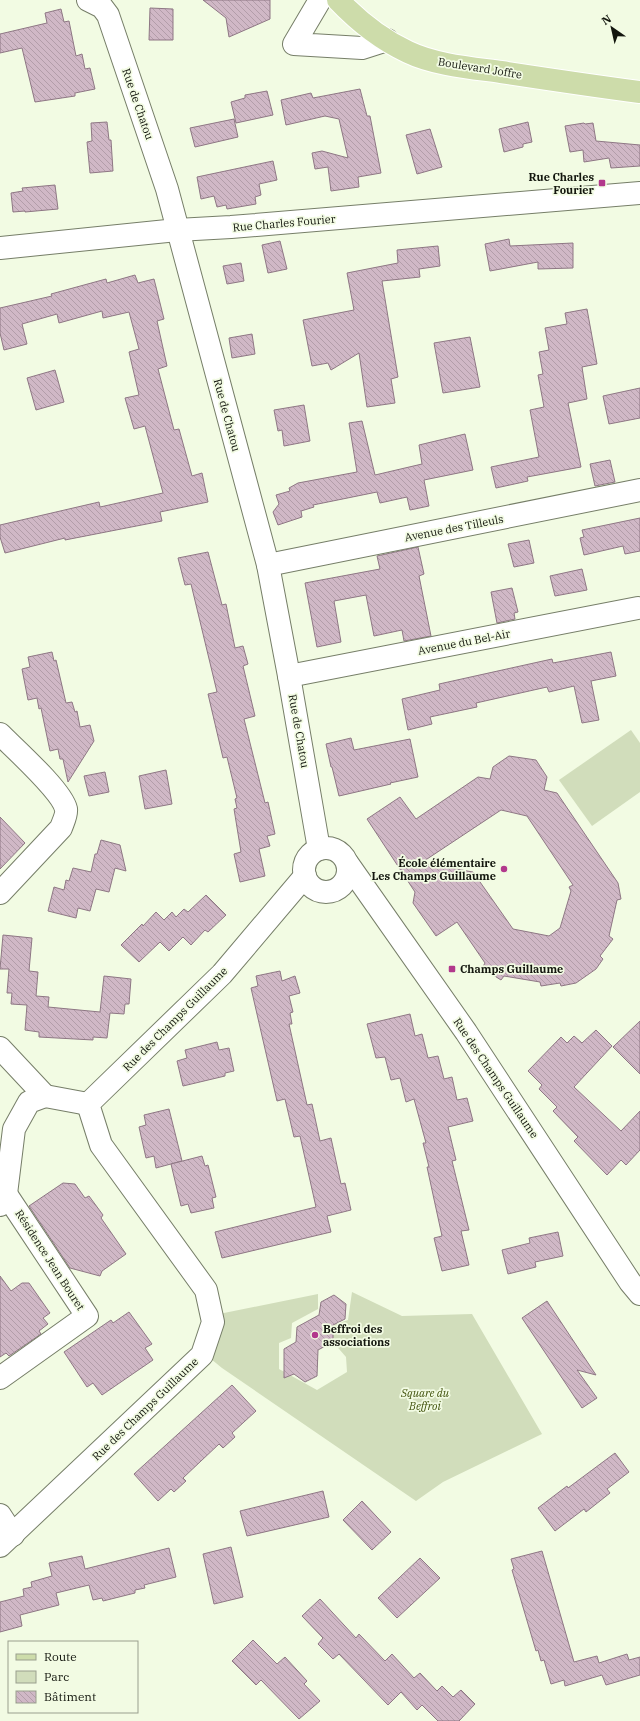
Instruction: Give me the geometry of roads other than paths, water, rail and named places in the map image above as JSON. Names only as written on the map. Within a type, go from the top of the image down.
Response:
[{"type":"main road","name":"Boulevard Joffre","points":[[338,0],[354,17],[409,53],[441,62],[480,69],[640,92]]},
{"type":"street","name":"Rue de Chatou","points":[[88,0],[102,7],[108,15],[167,189],[268,565],[319,849]]},
{"type":"street","points":[[320,0],[294,44],[362,48],[387,40]]},
{"type":"street","name":"Rue Charles Fourier","points":[[0,248],[177,230],[231,227],[640,193]]},
{"type":"street","name":"Avenue des Tilleuls","points":[[268,565],[640,490]]},
{"type":"street","name":"Avenue du Bel-Air","points":[[289,676],[638,608]]},
{"type":"street","points":[[0,734],[58,793],[66,809],[65,818],[61,828],[0,893]]},
{"type":"street","points":[[319,849],[333,849],[339,852],[345,857],[348,864],[349,871],[345,883],[334,891],[320,892],[314,888],[305,876],[305,863],[313,853],[319,849]]},
{"type":"street","name":"Rue des Champs Guillaume","points":[[348,864],[466,1032],[630,1282],[640,1294]]},
{"type":"street","name":"Rue des Champs Guillaume","points":[[7,1540],[202,1355],[213,1322],[206,1290],[101,1145],[88,1104],[222,974],[305,876]]},
{"type":"street","points":[[0,1048],[45,1096]]},
{"type":"street","points":[[3,1200],[14,1129],[29,1102],[45,1096],[88,1104]]},
{"type":"street","name":"Résidence Jean Bouret","points":[[0,1378],[87,1316],[3,1200]]},
{"type":"street","points":[[0,1515],[7,1540]]},
{"type":"place","name":"Rue Charles Fourier","points":[[602,183]]},
{"type":"place","name":"École élémentaire Les Champs Guillaume","points":[[504,869]]},
{"type":"place","name":"Champs Guillaume","points":[[452,969]]},
{"type":"place","name":"Beffroi des associations","points":[[315,1335]]},
{"type":"park label","name":"Square du Beffroi","points":[[425,1399]]}]
